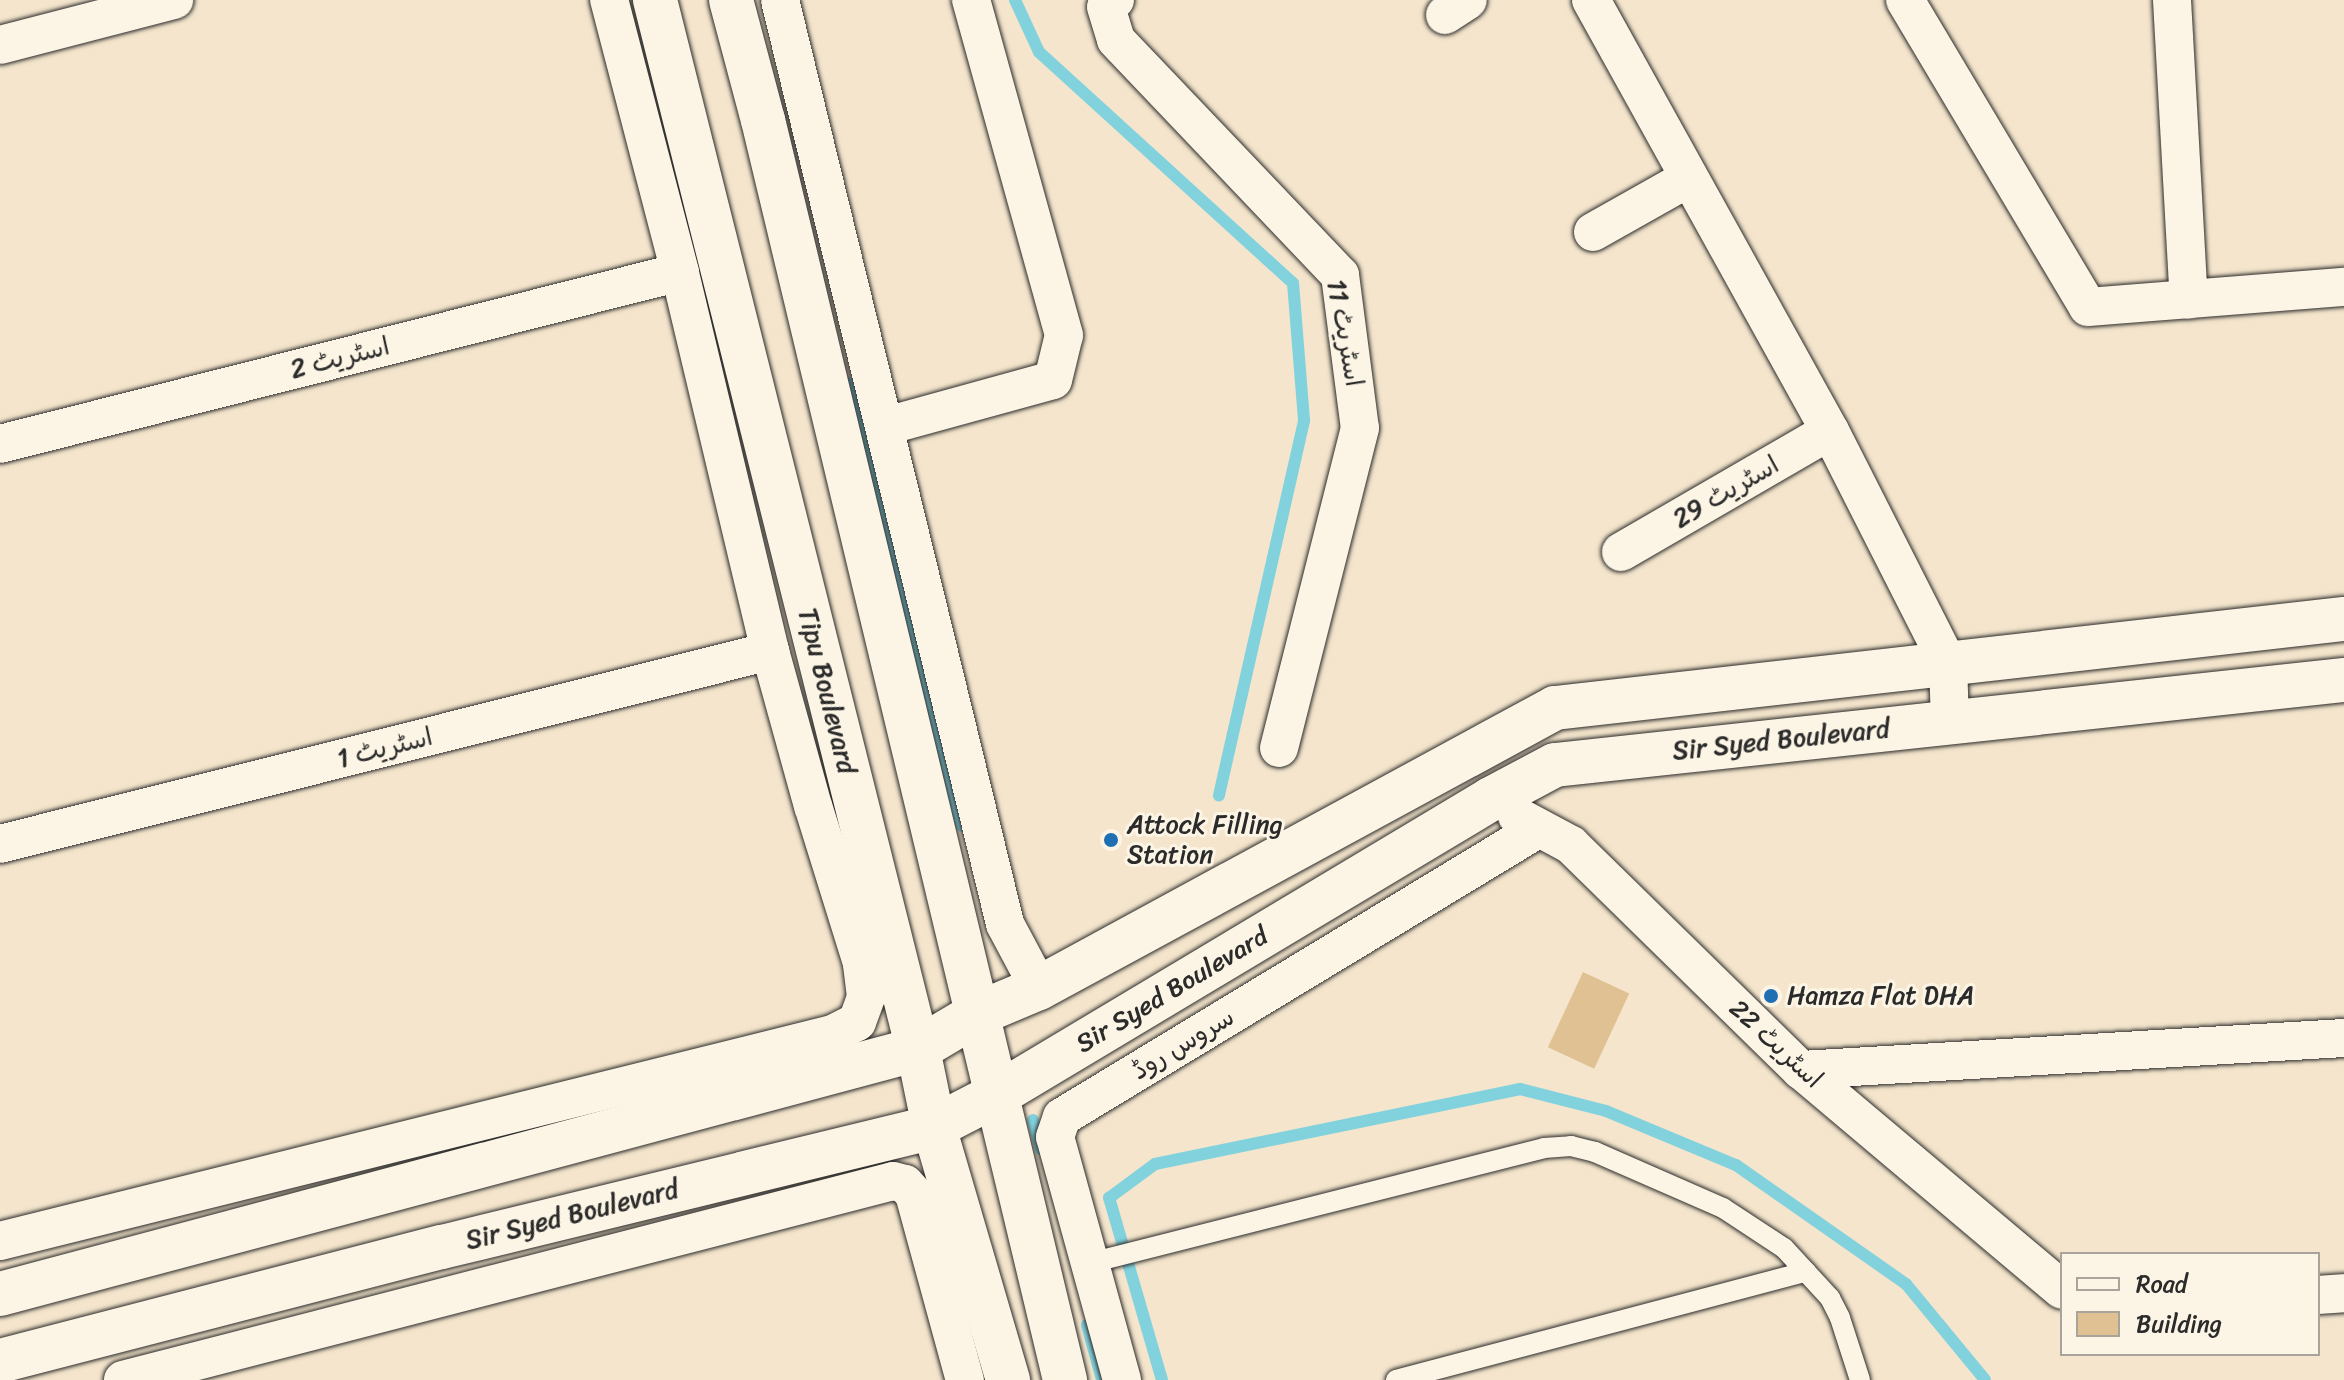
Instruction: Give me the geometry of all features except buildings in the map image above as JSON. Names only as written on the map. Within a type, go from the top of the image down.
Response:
[{"type":"street","points":[[0,45],[174,0]]},
{"type":"street","points":[[0,1241],[833,1034],[857,1022],[866,997],[833,800],[770,651],[680,272],[609,0]]},
{"type":"street","name":"Tipu Boulevard","points":[[655,0],[833,800],[918,1049],[934,1127],[1008,1380]]},
{"type":"street","points":[[731,0],[763,120],[1065,1380]]},
{"type":"street","points":[[780,0],[1005,924],[1039,988]]},
{"type":"street","points":[[886,426],[1053,380],[1064,335],[971,0]]},
{"type":"street","name":"اسٹریٹ 11","points":[[1115,0],[1106,7],[1116,40],[1340,275],[1360,428],[1279,748]]},
{"type":"street","points":[[1591,0],[1687,179],[1830,431],[1948,664],[1950,722]]},
{"type":"street","points":[[1905,0],[2088,307],[2344,287]]},
{"type":"street","points":[[2172,0],[2189,300]]},
{"type":"street","points":[[626,66],[669,54]]},
{"type":"street","points":[[1593,232],[1687,179]]},
{"type":"street","name":"اسٹریٹ 2","points":[[0,444],[680,272]]},
{"type":"street","name":"اسٹریٹ 29","points":[[1621,552],[1830,431]]},
{"type":"street","points":[[0,1294],[918,1049],[977,1014],[1039,988],[1555,708],[2344,619]]},
{"type":"street","name":"اسٹریٹ 1","points":[[0,844],[770,651]]},
{"type":"street","name":"Sir Syed Boulevard","points":[[0,1361],[442,1247],[934,1127],[998,1094],[1491,799],[1555,765],[2344,680]]},
{"type":"street","name":"اسٹریٹ 22","points":[[1491,799],[1538,829],[1571,845],[1801,1070],[2060,1288]]},
{"type":"street","name":"سروس روڈ","points":[[1122,1380],[1103,1259],[1055,1137],[1062,1117],[1538,829]]},
{"type":"street","points":[[1801,1070],[2344,1038]]},
{"type":"street","points":[[123,1380],[893,1181],[905,1184],[914,1194],[965,1380]]},
{"type":"street","points":[[442,1247],[453,1293]]},
{"type":"street","points":[[2320,1295],[2344,1293]]},
{"type":"lane","points":[[1103,1259],[1544,1148],[1571,1146],[1595,1152],[1723,1208],[1784,1248],[1830,1298],[1840,1318],[1860,1380]]},
{"type":"lane","points":[[1396,1380],[1806,1272]]},
{"type":"waterway","points":[[1015,0],[1039,52],[1293,283],[1304,421],[1219,795]]},
{"type":"waterway","points":[[848,383],[962,826]]},
{"type":"waterway","points":[[1162,1380],[1109,1198],[1155,1164],[1520,1089],[1606,1111],[1736,1165],[1906,1284],[1985,1380]]},
{"type":"waterway","points":[[1033,1120],[1041,1149]]},
{"type":"waterway","points":[[1087,1325],[1102,1380]]},
{"type":"place","name":"Attock Filling Station","points":[[1111,840]]},
{"type":"place","name":"Hamza Flat DHA","points":[[1771,996]]}]
